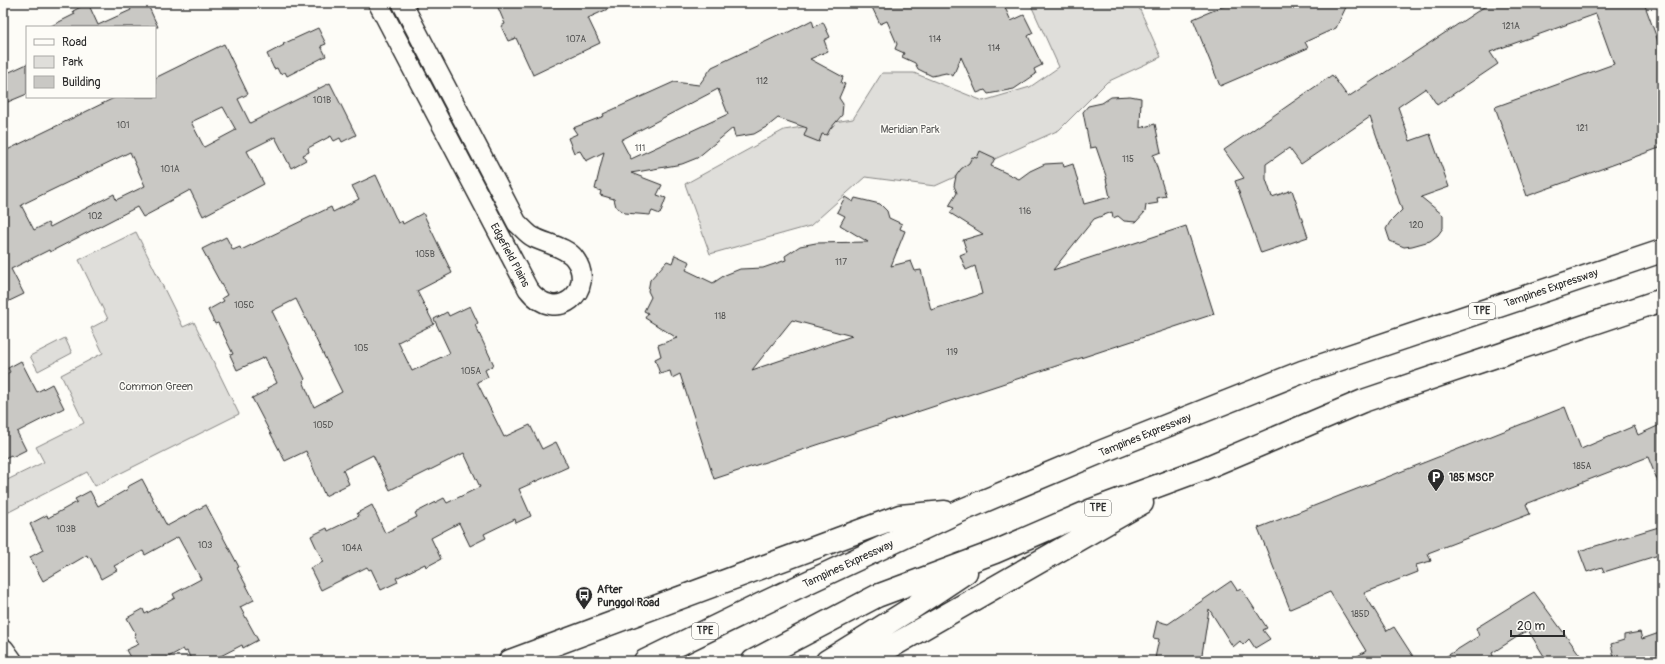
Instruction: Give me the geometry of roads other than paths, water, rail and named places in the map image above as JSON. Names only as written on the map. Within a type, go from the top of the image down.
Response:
[{"type":"main road","name":"Tampines Expressway","points":[[645,661],[766,602],[960,511],[1103,451],[1302,372],[1662,251]]},
{"type":"main road","name":"TPE","points":[[753,661],[877,596],[995,552],[1092,510],[1203,469],[1363,401],[1662,300]]},
{"type":"main road","points":[[866,661],[1203,469]]},
{"type":"main road","points":[[510,661],[900,516],[960,511]]},
{"type":"main road","points":[[827,661],[909,610],[995,552]]},
{"type":"main road","points":[[3,650],[11,661]]},
{"type":"street","name":"Edgefield Plains","points":[[378,3],[528,289],[535,298],[550,306],[568,302],[576,296],[580,285],[581,274],[579,265],[570,252],[530,236],[517,223],[402,3]]},
{"type":"place","name":"185 MSCP","points":[[1436,492]]},
{"type":"place","name":"After Punggol Road","points":[[584,610]]},
{"type":"park label","name":"Meridian Park","points":[[910,129]]},
{"type":"park label","name":"Common Green","points":[[156,386]]}]
